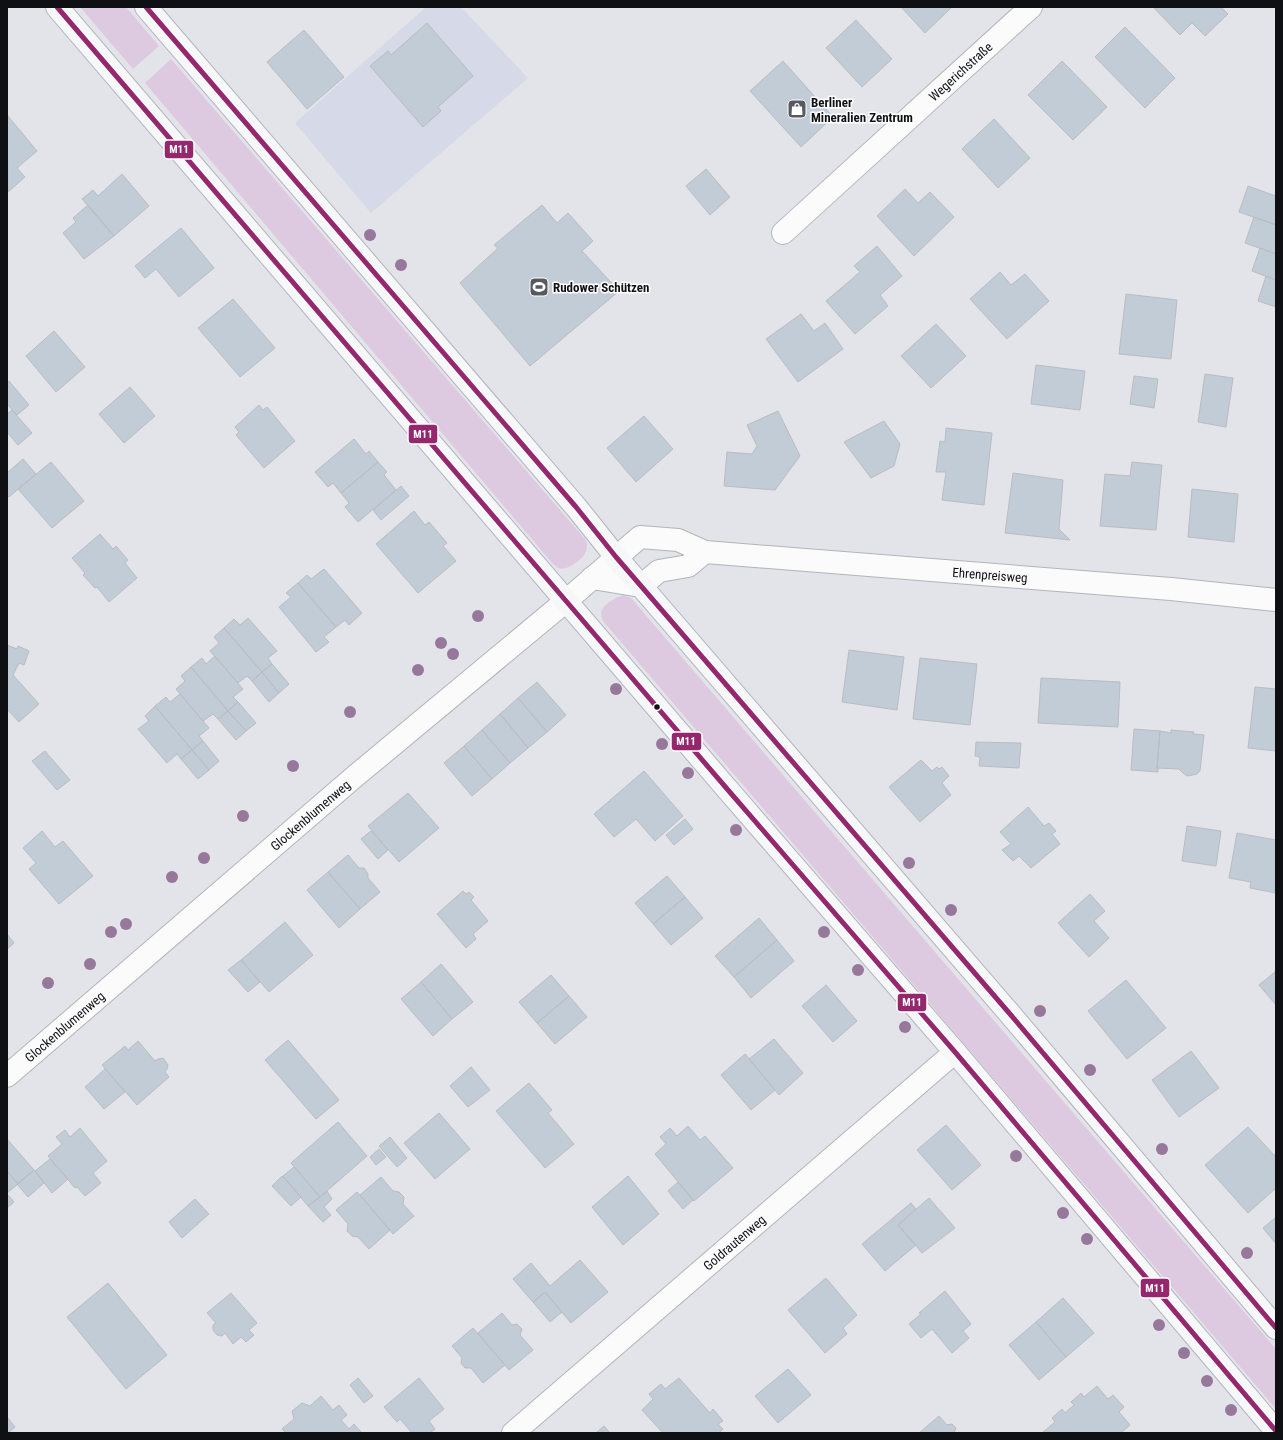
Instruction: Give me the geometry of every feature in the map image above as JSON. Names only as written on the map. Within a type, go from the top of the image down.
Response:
[{"type":"main road","points":[[57,7],[955,1052],[1276,1430]]},
{"type":"main road","points":[[146,7],[571,501],[616,558],[1010,1014],[1276,1328]]},
{"type":"street","name":"Wegerichstraße","points":[[783,233],[1031,7]]},
{"type":"street","name":"Ehrenpreisweg","points":[[616,558],[640,537],[678,540],[705,552],[1171,589],[1276,600]]},
{"type":"street","points":[[592,578],[641,586],[659,571],[688,566],[705,552]]},
{"type":"street","name":"Glockenblumenweg","points":[[7,1076],[348,782],[616,558]]},
{"type":"street","name":"Goldrautenweg","points":[[513,1433],[955,1052]]},
{"type":"shaded area","points":[[80,7],[126,7],[159,46],[133,69]]},
{"type":"shaded area","points":[[426,7],[461,7],[528,78],[371,213],[295,123]]},
{"type":"shaded area","points":[[171,59],[585,539],[587,550],[582,558],[574,564],[561,569],[553,564],[145,83]]},
{"type":"shaded area","points":[[624,595],[631,598],[1276,1349],[1276,1409],[603,621],[601,614],[603,608],[613,600]]},
{"type":"building","points":[[901,7],[952,7],[925,33]]},
{"type":"building","points":[[1153,7],[1221,7],[1228,14],[1205,36],[1192,23],[1180,35]]},
{"type":"building","points":[[856,20],[892,59],[862,87],[826,48]]},
{"type":"building","points":[[427,23],[473,76],[438,107],[441,111],[423,127],[370,66],[388,51],[391,55]]},
{"type":"building","points":[[1125,27],[1175,78],[1145,108],[1095,57]]},
{"type":"building","points":[[304,30],[344,77],[307,109],[267,62]]},
{"type":"building","points":[[783,61],[833,117],[801,147],[750,91]]},
{"type":"building","points":[[1062,61],[1107,107],[1073,140],[1028,95]]},
{"type":"building","points":[[7,115],[37,151],[17,168],[25,177],[8,192]]},
{"type":"building","points":[[994,119],[1030,158],[998,188],[962,149]]},
{"type":"building","points":[[706,169],[730,197],[710,215],[686,186]]},
{"type":"building","points":[[122,174],[149,206],[114,236],[82,199],[93,190],[98,196]]},
{"type":"building","points":[[1248,186],[1276,196],[1276,225],[1239,212]]},
{"type":"building","points":[[905,189],[918,203],[930,192],[954,217],[914,256],[877,216]]},
{"type":"building","points":[[88,205],[114,236],[84,259],[63,233],[76,222],[73,218]]},
{"type":"building","name":"Rudower Schützen","points":[[542,205],[557,223],[568,213],[593,241],[582,251],[619,291],[530,366],[460,283],[498,248],[494,245]]},
{"type":"building","points":[[1254,217],[1276,225],[1276,254],[1245,243]]},
{"type":"building","points":[[181,228],[214,268],[179,297],[156,269],[145,278],[135,266]]},
{"type":"building","points":[[877,246],[902,276],[880,295],[888,306],[855,334],[826,301],[860,272],[854,266]]},
{"type":"building","points":[[1260,248],[1276,254],[1276,280],[1252,271]]},
{"type":"building","points":[[1000,272],[1011,285],[1025,274],[1049,301],[1007,339],[970,299]]},
{"type":"building","points":[[1266,276],[1276,280],[1276,307],[1258,301]]},
{"type":"building","points":[[1126,294],[1177,300],[1171,359],[1119,354]]},
{"type":"building","points":[[233,299],[275,348],[240,377],[198,328]]},
{"type":"building","points":[[801,314],[814,331],[825,323],[843,349],[798,382],[766,339]]},
{"type":"building","points":[[936,324],[966,356],[931,388],[901,356]]},
{"type":"building","points":[[54,331],[85,367],[56,392],[26,356]]},
{"type":"building","points":[[1036,365],[1085,371],[1080,410],[1031,404]]},
{"type":"building","points":[[1205,374],[1233,378],[1226,427],[1198,422]]},
{"type":"building","points":[[1134,376],[1158,379],[1154,408],[1130,404]]},
{"type":"building","points":[[9,381],[29,405],[17,415],[7,404],[7,384]]},
{"type":"building","points":[[130,387],[155,416],[124,443],[99,414]]},
{"type":"building","points":[[259,405],[263,410],[267,407],[295,441],[264,468],[236,435],[239,432],[235,427]]},
{"type":"building","points":[[12,410],[32,433],[18,445],[7,432],[7,414]]},
{"type":"building","points":[[778,411],[800,456],[775,490],[724,486],[727,452],[752,454],[757,446],[747,425]]},
{"type":"building","points":[[644,416],[673,449],[636,482],[607,448]]},
{"type":"building","points":[[884,421],[900,444],[894,466],[871,478],[844,442]]},
{"type":"building","points":[[946,428],[992,433],[984,505],[942,500],[946,472],[936,472],[940,441],[945,442]]},
{"type":"building","points":[[354,439],[366,454],[369,451],[378,462],[341,493],[333,483],[328,487],[315,472]]},
{"type":"building","points":[[23,459],[36,474],[9,497],[7,495],[7,473]]},
{"type":"building","points":[[51,462],[84,501],[52,528],[18,489]]},
{"type":"building","points":[[378,462],[387,472],[384,475],[396,490],[358,522],[345,507],[349,503],[341,493]]},
{"type":"building","points":[[1132,462],[1162,465],[1156,530],[1100,526],[1105,474],[1130,476]]},
{"type":"building","points":[[1013,473],[1063,480],[1059,529],[1070,540],[1005,533]]},
{"type":"building","points":[[401,486],[409,496],[381,520],[373,510]]},
{"type":"building","points":[[1192,489],[1238,494],[1234,542],[1188,537]]},
{"type":"building","points":[[414,511],[425,525],[429,522],[447,543],[443,546],[456,561],[418,593],[376,544]]},
{"type":"building","points":[[100,534],[113,549],[116,546],[128,560],[125,563],[137,578],[109,602],[97,587],[95,588],[83,575],[85,573],[72,558]]},
{"type":"building","points":[[324,569],[362,613],[349,625],[345,620],[336,627],[298,583],[307,575],[311,579]]},
{"type":"building","points":[[298,583],[336,627],[324,637],[329,642],[316,652],[279,607],[291,597],[286,593]]},
{"type":"building","points":[[248,618],[277,651],[268,658],[272,664],[262,672],[224,628],[234,619],[240,625]]},
{"type":"building","points":[[224,628],[262,672],[252,681],[247,676],[238,683],[210,651],[219,643],[214,637]]},
{"type":"building","points":[[7,645],[17,649],[18,646],[29,651],[24,665],[19,663],[13,675],[39,704],[19,722],[7,709]]},
{"type":"building","points":[[849,650],[904,657],[897,710],[842,702]]},
{"type":"building","points":[[215,656],[243,689],[233,697],[238,702],[228,711],[191,667],[202,658],[206,664]]},
{"type":"building","points":[[920,658],[977,664],[970,725],[913,719]]},
{"type":"building","points":[[272,664],[289,684],[279,693],[262,672]]},
{"type":"building","points":[[191,667],[228,711],[218,719],[213,714],[203,721],[176,689],[185,681],[181,676]]},
{"type":"building","points":[[262,672],[279,693],[269,702],[252,681]]},
{"type":"building","points":[[1041,678],[1120,682],[1118,727],[1038,723]]},
{"type":"building","points":[[537,682],[566,715],[547,732],[518,698]]},
{"type":"building","points":[[1255,687],[1276,689],[1276,751],[1248,748]]},
{"type":"building","points":[[180,694],[209,728],[199,736],[203,741],[192,750],[155,706],[166,697],[170,702]]},
{"type":"building","points":[[518,698],[547,732],[528,748],[500,714]]},
{"type":"building","points":[[238,702],[256,723],[246,731],[228,711]]},
{"type":"building","points":[[155,706],[192,750],[181,759],[177,754],[167,763],[138,729],[149,721],[145,716]]},
{"type":"building","points":[[228,711],[246,731],[236,740],[218,719]]},
{"type":"building","points":[[500,714],[528,748],[510,763],[482,730]]},
{"type":"building","points":[[1134,729],[1160,731],[1158,772],[1131,770]]},
{"type":"building","points":[[482,730],[510,763],[492,779],[464,746]]},
{"type":"building","points":[[1171,730],[1194,732],[1193,734],[1204,735],[1200,771],[1197,774],[1188,776],[1179,769],[1157,768],[1160,731],[1171,733]]},
{"type":"building","points":[[203,741],[219,761],[209,770],[192,750]]},
{"type":"building","points":[[976,742],[1021,743],[1019,768],[979,766],[980,757],[975,756]]},
{"type":"building","points":[[464,746],[492,779],[472,796],[444,763]]},
{"type":"building","points":[[192,750],[209,770],[198,779],[181,759]]},
{"type":"building","points":[[45,751],[70,780],[57,790],[32,761]]},
{"type":"building","points":[[921,760],[932,771],[937,767],[939,769],[942,767],[949,776],[942,783],[951,795],[920,822],[889,787]]},
{"type":"building","points":[[644,771],[683,816],[655,841],[636,819],[614,837],[594,814]]},
{"type":"building","points":[[408,793],[439,828],[399,862],[368,826]]},
{"type":"building","points":[[1028,807],[1044,826],[1049,823],[1056,831],[1052,834],[1060,844],[1031,868],[1019,856],[1013,861],[1002,850],[1011,844],[1000,832]]},
{"type":"building","points":[[685,819],[693,829],[674,845],[666,835]]},
{"type":"building","points":[[1187,826],[1221,831],[1216,866],[1182,861]]},
{"type":"building","points":[[42,831],[55,847],[63,841],[93,876],[59,904],[29,869],[36,863],[23,848]]},
{"type":"building","points":[[371,831],[388,850],[378,859],[361,839]]},
{"type":"building","points":[[1237,833],[1276,840],[1276,893],[1250,888],[1251,882],[1229,878]]},
{"type":"building","points":[[348,855],[359,868],[364,868],[368,874],[368,878],[380,892],[360,909],[328,872]]},
{"type":"building","points":[[328,872],[360,909],[339,928],[307,890]]},
{"type":"building","points":[[667,876],[685,897],[653,924],[635,903]]},
{"type":"building","points":[[463,891],[466,894],[469,892],[474,897],[471,900],[488,921],[473,934],[476,939],[466,948],[437,914]]},
{"type":"building","points":[[1090,894],[1105,911],[1094,921],[1109,938],[1089,957],[1058,923]]},
{"type":"building","points":[[685,897],[703,918],[671,945],[653,924]]},
{"type":"building","points":[[759,918],[777,940],[734,977],[715,956]]},
{"type":"building","points":[[285,922],[313,955],[269,992],[241,960]]},
{"type":"building","points":[[7,934],[14,943],[7,949]]},
{"type":"building","points":[[777,940],[794,961],[751,998],[734,977]]},
{"type":"building","points":[[241,960],[260,982],[248,992],[228,970]]},
{"type":"building","points":[[441,964],[473,1002],[452,1019],[421,982]]},
{"type":"building","points":[[1276,971],[1276,1005],[1259,985]]},
{"type":"building","points":[[551,975],[569,996],[537,1023],[519,1002]]},
{"type":"building","points":[[1126,980],[1166,1028],[1127,1059],[1088,1011]]},
{"type":"building","points":[[421,982],[452,1019],[433,1036],[401,999]]},
{"type":"building","points":[[826,985],[857,1021],[833,1042],[802,1006]]},
{"type":"building","points":[[569,996],[587,1017],[555,1044],[537,1023]]},
{"type":"building","points":[[774,1039],[803,1073],[779,1095],[749,1059]]},
{"type":"building","points":[[288,1040],[339,1100],[316,1119],[265,1060]]},
{"type":"building","points":[[138,1041],[155,1061],[163,1058],[168,1065],[165,1072],[169,1077],[137,1105],[102,1065],[125,1046],[128,1050]]},
{"type":"building","points":[[1191,1051],[1219,1088],[1179,1117],[1152,1080]]},
{"type":"building","points":[[745,1054],[775,1090],[751,1110],[721,1075]]},
{"type":"building","points":[[471,1067],[490,1090],[468,1107],[450,1086]]},
{"type":"building","points":[[105,1069],[125,1092],[104,1109],[85,1087]]},
{"type":"building","points":[[529,1083],[552,1110],[548,1113],[574,1144],[545,1168],[496,1111]]},
{"type":"building","points":[[439,1113],[470,1149],[435,1179],[404,1143]]},
{"type":"building","points":[[338,1122],[367,1156],[320,1197],[291,1163]]},
{"type":"building","points":[[946,1125],[981,1165],[952,1190],[917,1150]]},
{"type":"building","points":[[688,1126],[700,1140],[705,1136],[733,1168],[694,1201],[655,1154],[666,1144],[660,1137],[670,1128],[677,1136]]},
{"type":"building","points":[[1248,1127],[1276,1157],[1276,1188],[1248,1213],[1205,1165]]},
{"type":"building","points":[[80,1128],[107,1161],[93,1173],[101,1183],[85,1196],[77,1187],[75,1188],[48,1156],[62,1144],[56,1137],[65,1130],[70,1137]]},
{"type":"building","points":[[390,1137],[407,1158],[397,1167],[379,1146]]},
{"type":"building","points":[[7,1139],[34,1170],[18,1184],[7,1171]]},
{"type":"building","points":[[379,1149],[386,1157],[376,1165],[370,1157]]},
{"type":"building","points":[[50,1159],[68,1179],[52,1193],[35,1171]]},
{"type":"building","points":[[294,1167],[320,1197],[308,1206],[283,1176]]},
{"type":"building","points":[[34,1170],[44,1183],[28,1197],[17,1184]]},
{"type":"building","points":[[7,1171],[18,1184],[7,1193]]},
{"type":"building","points":[[282,1176],[301,1197],[291,1206],[272,1186]]},
{"type":"building","points":[[628,1176],[659,1214],[623,1245],[592,1207]]},
{"type":"building","points":[[381,1177],[393,1191],[399,1192],[404,1197],[403,1204],[414,1216],[393,1234],[360,1195]]},
{"type":"building","points":[[678,1182],[693,1200],[683,1209],[668,1191]]},
{"type":"building","points":[[327,1191],[332,1199],[324,1207],[331,1215],[323,1222],[308,1206]]},
{"type":"building","points":[[357,1192],[390,1230],[369,1249],[358,1237],[352,1236],[347,1231],[348,1224],[336,1210]]},
{"type":"building","points":[[7,1194],[14,1202],[7,1208]]},
{"type":"building","points":[[929,1198],[955,1228],[922,1253],[898,1225]]},
{"type":"building","points":[[195,1199],[209,1214],[182,1238],[169,1222]]},
{"type":"building","points":[[911,1203],[916,1209],[898,1225],[916,1245],[885,1271],[862,1244]]},
{"type":"building","points":[[1276,1217],[1276,1244],[1263,1228]]},
{"type":"building","points":[[580,1260],[608,1292],[571,1323],[545,1292],[533,1302],[513,1279],[531,1263],[550,1286]]},
{"type":"building","points":[[826,1278],[857,1315],[843,1328],[847,1334],[825,1353],[788,1310]]},
{"type":"building","points":[[108,1283],[167,1355],[126,1389],[67,1317]]},
{"type":"building","points":[[945,1291],[971,1324],[963,1331],[969,1338],[952,1353],[932,1329],[921,1338],[909,1324],[921,1314],[919,1313]]},
{"type":"building","points":[[545,1292],[562,1312],[550,1322],[533,1302]]},
{"type":"building","points":[[231,1293],[257,1323],[249,1330],[254,1335],[246,1342],[241,1337],[233,1344],[225,1333],[222,1336],[217,1335],[213,1330],[213,1325],[216,1323],[207,1313]]},
{"type":"building","points":[[1063,1298],[1094,1333],[1066,1357],[1036,1322]]},
{"type":"building","points":[[502,1313],[512,1325],[517,1324],[522,1329],[520,1335],[533,1350],[509,1370],[478,1333]]},
{"type":"building","points":[[1036,1322],[1066,1357],[1039,1380],[1009,1345]]},
{"type":"building","points":[[473,1328],[505,1365],[483,1383],[471,1368],[465,1368],[461,1363],[462,1358],[452,1346]]},
{"type":"building","points":[[788,1369],[811,1395],[778,1423],[755,1396]]},
{"type":"building","points":[[358,1378],[373,1396],[364,1403],[350,1385]]},
{"type":"building","points":[[419,1378],[444,1409],[429,1421],[435,1429],[430,1433],[412,1433],[400,1419],[397,1422],[384,1407]]},
{"type":"building","points":[[679,1378],[710,1413],[713,1409],[723,1421],[718,1424],[723,1429],[719,1433],[663,1433],[642,1410],[653,1399],[649,1394],[661,1384],[665,1389]]},
{"type":"building","points":[[1097,1386],[1108,1399],[1113,1395],[1124,1407],[1119,1412],[1130,1425],[1121,1433],[1042,1433],[1055,1422],[1052,1418],[1062,1409],[1065,1413],[1074,1405],[1071,1402],[1081,1393],[1084,1397]]},
{"type":"building","points":[[321,1396],[333,1410],[339,1405],[347,1415],[341,1420],[349,1429],[354,1424],[362,1433],[286,1433],[282,1429],[294,1419],[292,1411],[302,1403],[310,1406]]},
{"type":"building","points":[[939,1416],[947,1425],[952,1424],[956,1428],[954,1433],[919,1433]]},
{"type":"building","points":[[7,1417],[15,1427],[8,1433],[7,1433]]},
{"type":"building","points":[[604,1426],[610,1433],[596,1433]]},
{"type":"transit line","name":"M11","points":[[57,7],[728,790],[955,1052],[1276,1431]]},
{"type":"transit line","name":"M11","points":[[146,7],[576,507],[616,557],[1010,1014],[1276,1328]]},
{"type":"place","name":"Berliner Mineralien Zentrum","points":[[797,109]]},
{"type":"place","name":"Rudower Schützen","points":[[539,287]]}]
